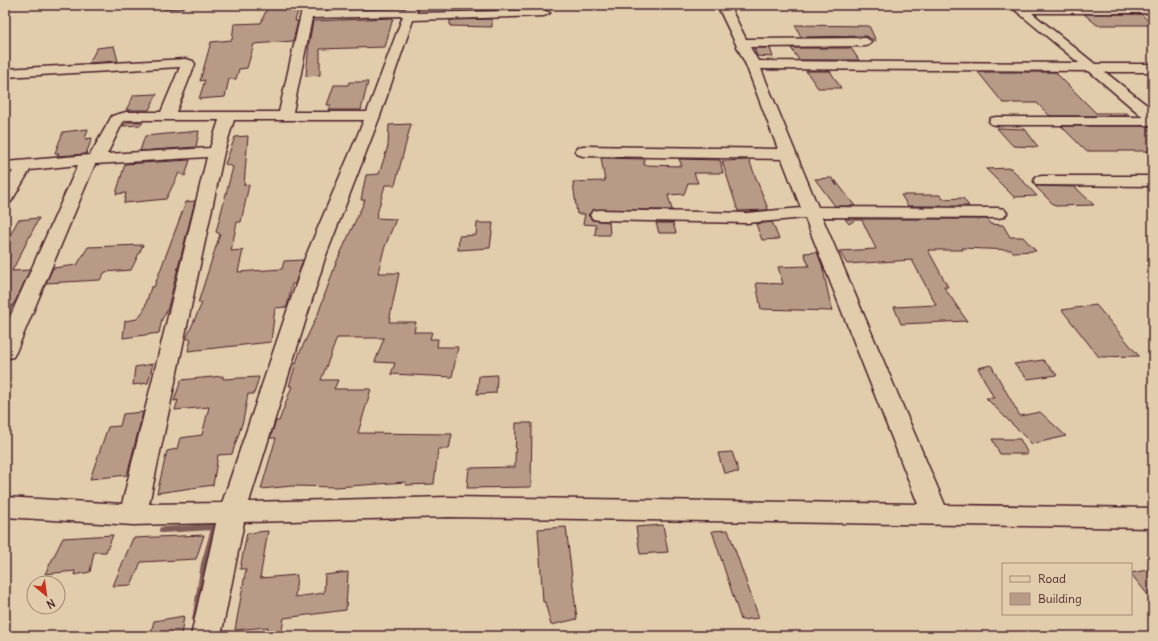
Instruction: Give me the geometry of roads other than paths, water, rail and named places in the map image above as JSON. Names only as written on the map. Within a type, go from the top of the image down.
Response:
[{"type":"street","points":[[168,6],[179,5]]},
{"type":"street","points":[[723,5],[753,66],[811,212],[936,515]]},
{"type":"street","points":[[1018,7],[1149,11]]},
{"type":"street","points":[[1018,7],[1153,117]]},
{"type":"street","points":[[285,116],[309,10],[544,13]]},
{"type":"street","points":[[206,636],[232,513],[315,258],[373,116],[410,11]]},
{"type":"street","points":[[742,43],[866,42]]},
{"type":"street","points":[[5,73],[186,63],[188,64],[187,67],[167,115]]},
{"type":"street","points":[[753,66],[1153,68]]},
{"type":"street","points":[[5,352],[92,159],[117,118],[126,116],[167,115],[373,116]]},
{"type":"street","points":[[133,515],[216,152],[228,116]]},
{"type":"street","points":[[996,121],[1153,121]]},
{"type":"street","points":[[583,151],[788,154]]},
{"type":"street","points":[[5,167],[92,159],[216,152]]},
{"type":"street","points":[[5,198],[25,165]]},
{"type":"street","points":[[1042,181],[1153,182]]},
{"type":"street","points":[[599,216],[747,218],[811,212],[998,213]]},
{"type":"street","points":[[5,506],[133,515],[456,507],[750,510],[936,515],[1153,518]]},
{"type":"waterway","points":[[162,530],[213,527]]},
{"type":"waterway","points":[[195,620],[204,564],[214,529]]}]
